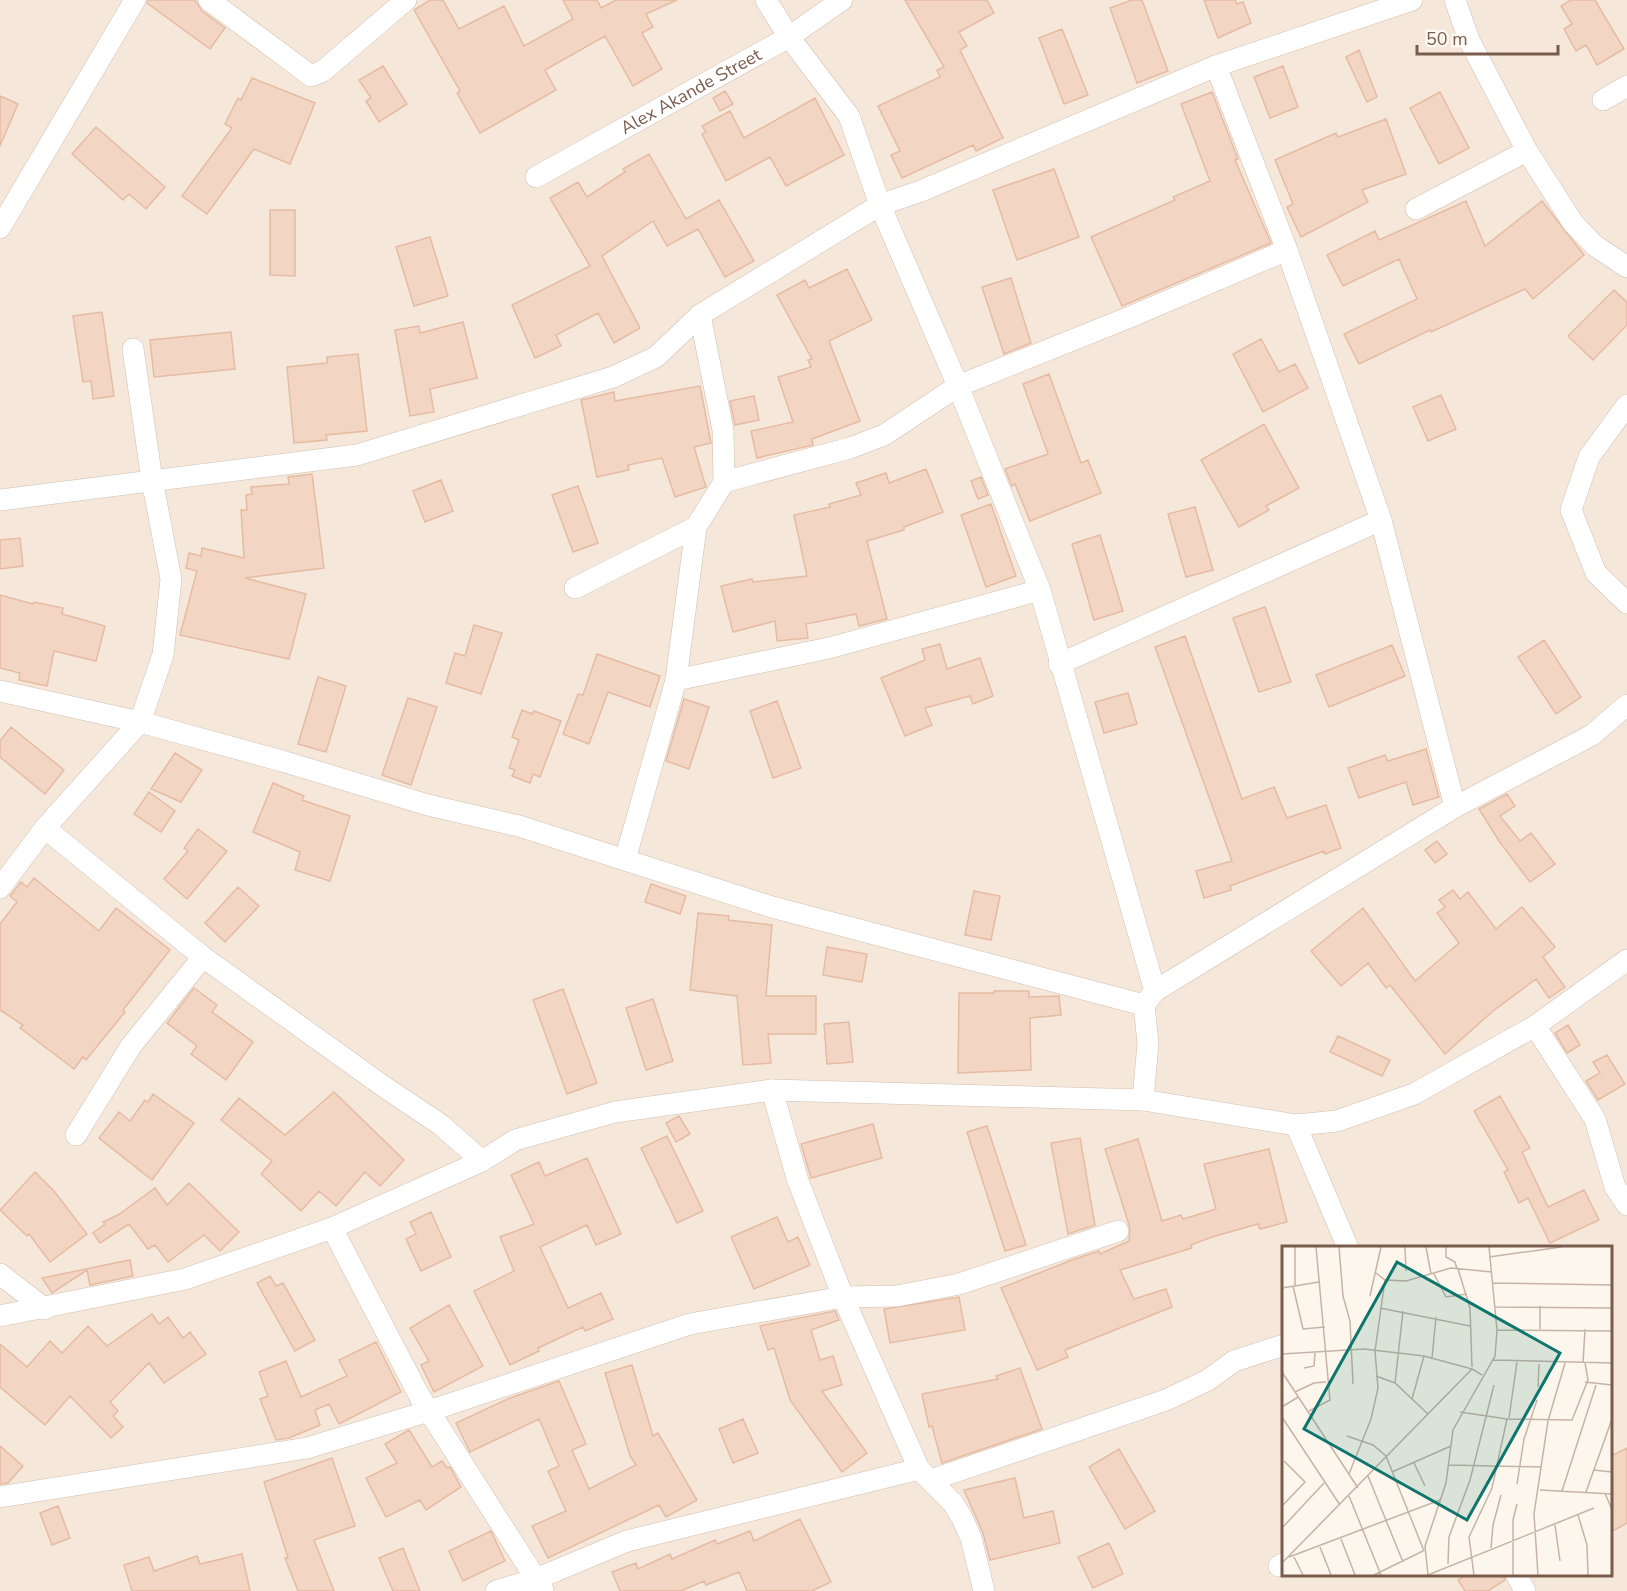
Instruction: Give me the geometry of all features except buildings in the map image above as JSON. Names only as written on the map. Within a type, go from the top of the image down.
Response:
[{"type":"street","points":[[0,228],[135,0]]},
{"type":"street","points":[[209,0],[311,76],[323,71],[406,0]]},
{"type":"street","points":[[766,0],[789,37],[849,116],[880,205],[958,386],[1040,590],[1150,998],[1143,1100]]},
{"type":"street","name":"Alex Akande Street","points":[[536,177],[789,37],[842,0]]},
{"type":"street","points":[[0,500],[357,455],[613,377],[656,357],[700,315],[880,205],[932,186],[1216,66],[1412,0]]},
{"type":"street","points":[[1455,0],[1469,40],[1527,151],[1574,224],[1594,245],[1627,267]]},
{"type":"street","points":[[1216,66],[1287,250],[1381,520],[1455,807]]},
{"type":"street","points":[[1603,100],[1627,86]]},
{"type":"street","points":[[1416,209],[1527,151]]},
{"type":"street","points":[[724,482],[850,448],[884,435],[958,386],[1130,317],[1287,250]]},
{"type":"street","points":[[626,860],[676,680],[696,526],[724,482],[723,430],[700,315]]},
{"type":"street","points":[[0,888],[45,828],[140,722],[163,655],[171,579],[152,480],[133,349]]},
{"type":"street","points":[[1627,405],[1589,457],[1571,510],[1596,573],[1627,603]]},
{"type":"street","points":[[1059,664],[1381,520]]},
{"type":"street","points":[[575,588],[696,526]]},
{"type":"street","points":[[676,680],[829,648],[1040,590]]},
{"type":"street","points":[[0,691],[140,722],[282,761],[428,805],[519,826],[772,907],[1150,998],[1455,807],[1592,735],[1627,705]]},
{"type":"street","points":[[45,828],[203,957],[441,1125],[482,1161]]},
{"type":"street","points":[[76,1135],[131,1046],[203,957]]},
{"type":"street","points":[[0,1316],[45,1309],[185,1279],[332,1228],[482,1161],[515,1140],[615,1112],[772,1090],[1143,1100],[1296,1125],[1337,1121],[1414,1094],[1535,1026],[1627,960]]},
{"type":"street","points":[[1535,1026],[1595,1119],[1615,1186],[1627,1205]]},
{"type":"street","points":[[772,1090],[798,1181],[843,1297],[925,1474],[953,1503],[962,1518],[970,1538],[984,1591]]},
{"type":"street","points":[[1296,1125],[1347,1246]]},
{"type":"street","points":[[332,1228],[429,1411],[540,1585]]},
{"type":"street","points":[[0,1497],[308,1448],[429,1411],[690,1324],[843,1297],[897,1296],[959,1284],[1118,1231]]},
{"type":"street","points":[[0,1274],[45,1309]]},
{"type":"street","points":[[496,1591],[540,1585],[627,1541],[925,1474],[1166,1400],[1208,1380],[1234,1361],[1282,1346]]},
{"type":"street","points":[[1517,1576],[1525,1591]]},
{"type":"shaded area","points":[[0,0],[1627,0],[1627,1591],[0,1591]]}]
